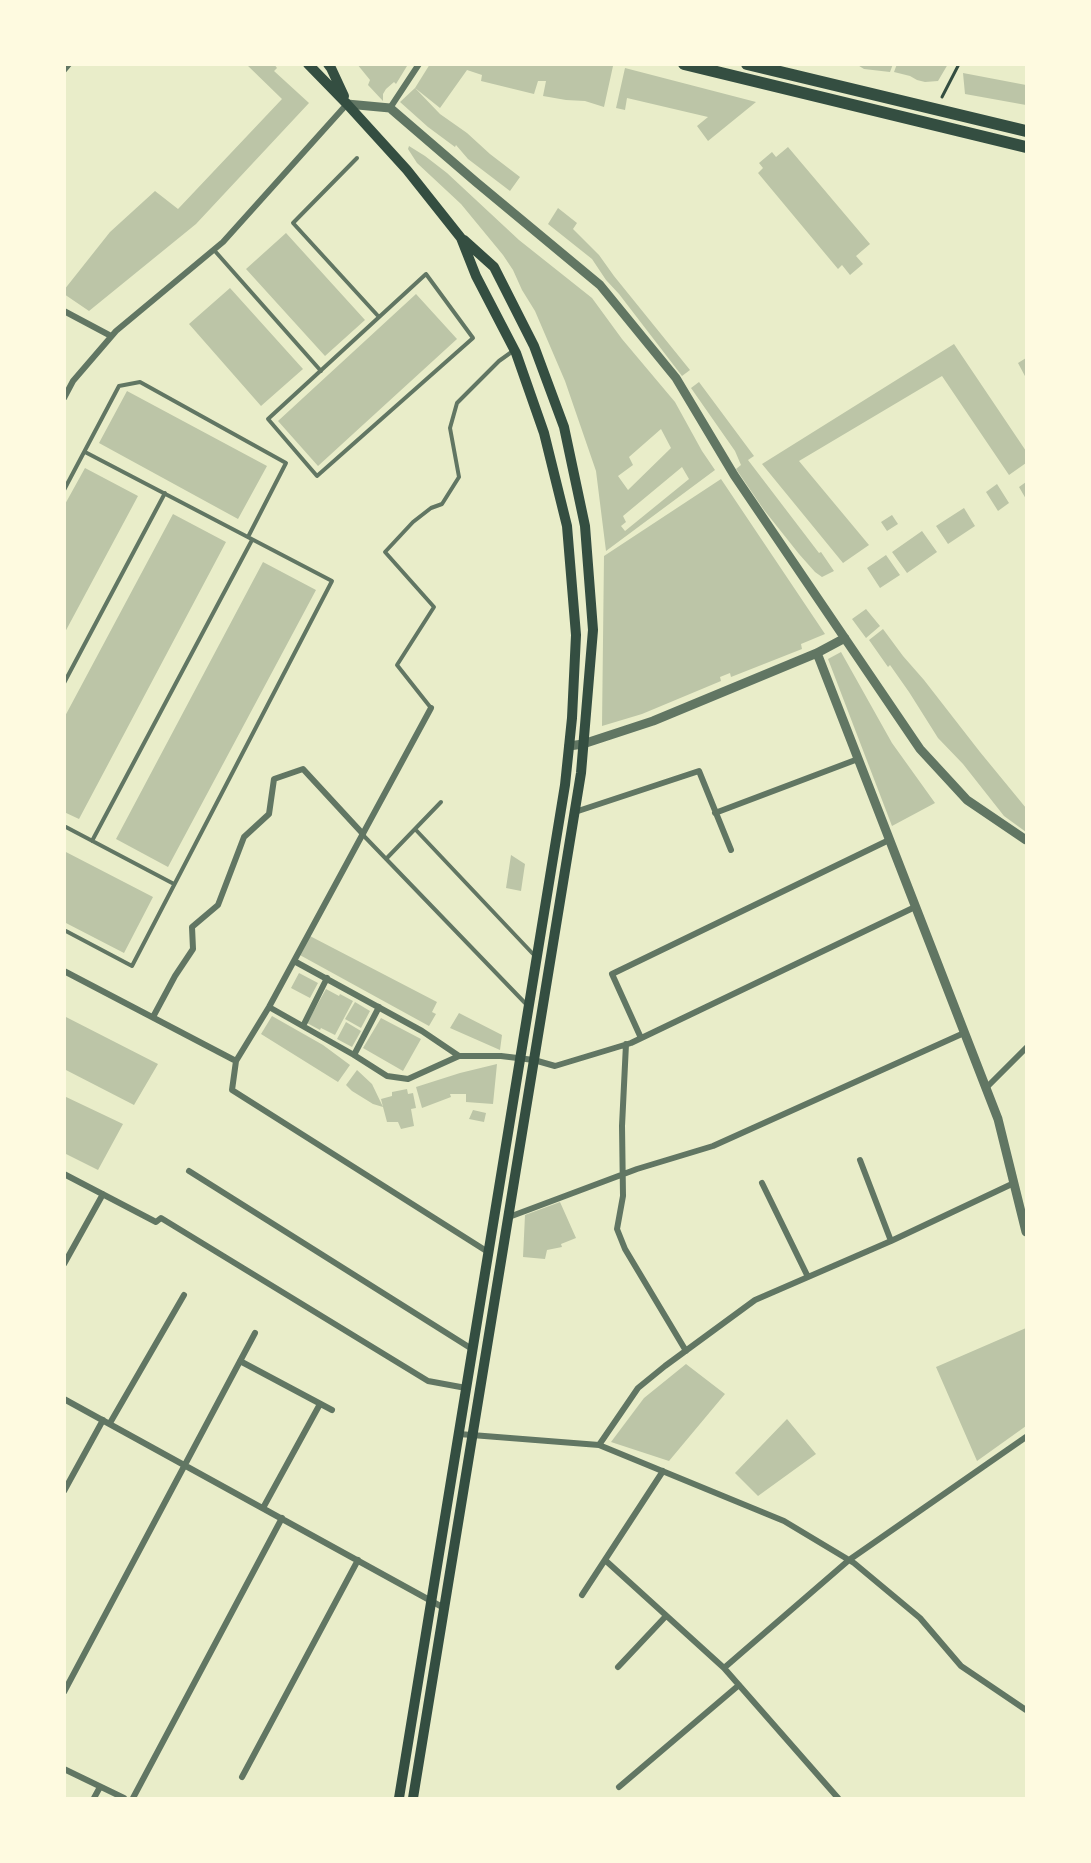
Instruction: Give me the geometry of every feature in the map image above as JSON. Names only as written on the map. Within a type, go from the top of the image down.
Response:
[{"type":"main road","points":[[308,64],[407,170],[461,238],[494,267],[534,346],[564,428],[585,526],[593,630],[584,744],[575,812],[413,1798]]},
{"type":"main road","points":[[328,64],[347,104]]},
{"type":"main road","points":[[684,64],[1026,147]]},
{"type":"main road","points":[[747,64],[1026,131]]},
{"type":"main road","points":[[399,1798],[565,785],[572,718],[576,635],[567,526],[544,433],[514,350],[476,276],[461,238]]},
{"type":"street","points":[[64,70],[69,64]]},
{"type":"street","points":[[390,108],[419,64]]},
{"type":"street","points":[[64,398],[74,381],[111,336],[223,242],[347,104],[390,108],[600,285],[676,378],[734,475],[920,749],[967,800],[1026,840]]},
{"type":"street","points":[[64,311],[111,336]]},
{"type":"street","points":[[569,746],[584,744],[653,721],[817,653],[845,638]]},
{"type":"street","points":[[817,653],[998,1119],[1026,1232]]},
{"type":"street","points":[[430,708],[269,1007],[236,1061],[232,1090],[488,1252]]},
{"type":"street","points":[[715,813],[858,759]]},
{"type":"street","points":[[153,1017],[175,976],[193,949],[192,927],[219,904],[244,837],[269,813],[274,779],[303,769],[363,834]]},
{"type":"street","points":[[575,812],[699,771],[730,850]]},
{"type":"street","points":[[641,1038],[612,974],[889,840]]},
{"type":"street","points":[[269,1007],[354,1054],[387,1076],[408,1079],[459,1056],[501,1056],[534,1060],[555,1066],[641,1038],[915,907]]},
{"type":"street","points":[[294,961],[422,1031],[459,1056]]},
{"type":"street","points":[[64,971],[236,1061]]},
{"type":"street","points":[[303,1026],[327,978]]},
{"type":"street","points":[[354,1054],[379,1007]]},
{"type":"street","points":[[509,1217],[621,1174],[713,1146],[964,1033]]},
{"type":"street","points":[[626,1044],[622,1196],[617,1229],[626,1249],[686,1351]]},
{"type":"street","points":[[986,1088],[1026,1048]]},
{"type":"street","points":[[860,1160],[891,1241]]},
{"type":"street","points":[[189,1171],[472,1349]]},
{"type":"street","points":[[64,1174],[156,1222],[161,1218],[428,1382],[466,1388]]},
{"type":"street","points":[[762,1183],[808,1277]]},
{"type":"street","points":[[599,1445],[638,1388],[755,1300],[891,1241],[1014,1183]]},
{"type":"street","points":[[64,1264],[103,1194]]},
{"type":"street","points":[[64,1491],[184,1295]]},
{"type":"street","points":[[64,1692],[255,1333]]},
{"type":"street","points":[[240,1361],[332,1410]]},
{"type":"street","points":[[64,1399],[444,1608]]},
{"type":"street","points":[[263,1508],[320,1404]]},
{"type":"street","points":[[459,1434],[599,1445],[784,1521],[849,1560],[920,1618],[961,1666],[1026,1710]]},
{"type":"street","points":[[724,1668],[849,1560],[1026,1437]]},
{"type":"street","points":[[582,1594],[663,1471]]},
{"type":"street","points":[[133,1798],[282,1518]]},
{"type":"street","points":[[242,1777],[358,1560]]},
{"type":"street","points":[[605,1560],[724,1668],[838,1798]]},
{"type":"street","points":[[618,1667],[666,1616]]},
{"type":"street","points":[[619,1787],[739,1684]]},
{"type":"street","points":[[64,1769],[124,1798]]},
{"type":"street","points":[[94,1798],[100,1787]]},
{"type":"lane","points":[[357,158],[293,222],[379,317]]},
{"type":"lane","points":[[214,250],[321,371]]},
{"type":"lane","points":[[426,274],[472,338],[318,476],[268,419],[379,317],[426,274]]},
{"type":"lane","points":[[430,708],[398,665],[434,607],[385,552],[413,522],[431,508],[442,504],[459,477],[450,428],[457,403],[499,361],[514,350]]},
{"type":"lane","points":[[64,490],[119,386],[140,382],[286,463],[250,538],[92,841]]},
{"type":"lane","points":[[64,930],[132,966],[332,581],[85,452]]},
{"type":"lane","points":[[64,683],[165,494]]},
{"type":"lane","points":[[386,859],[441,802]]},
{"type":"lane","points":[[64,826],[174,884]]},
{"type":"lane","points":[[415,829],[537,958]]},
{"type":"lane","points":[[363,834],[528,1007]]},
{"type":"path","points":[[936,109],[958,64]]},
{"type":"building","points":[[246,64],[274,64],[277,68],[274,71],[309,103],[196,224],[89,311],[64,294],[64,290],[110,232],[155,191],[178,209],[282,99]]},
{"type":"building","points":[[357,64],[405,64],[407,66],[396,84],[394,82],[386,89],[383,101],[368,85],[370,80]]},
{"type":"building","points":[[430,64],[607,64],[613,66],[604,107],[585,101],[543,96],[546,81],[538,81],[534,94],[481,81],[482,75],[467,70],[440,108],[415,88]]},
{"type":"building","points":[[856,64],[893,64],[890,72],[864,69]]},
{"type":"building","points":[[897,64],[948,64],[938,81],[925,82],[894,72]]},
{"type":"building","points":[[625,68],[756,102],[708,141],[697,126],[708,117],[627,98],[625,110],[616,108]]},
{"type":"building","points":[[963,73],[1026,85],[1026,105],[965,94]]},
{"type":"building","points":[[415,88],[440,114],[520,177],[510,191],[468,159],[456,145],[455,147],[428,127],[400,102]]},
{"type":"building","points":[[409,146],[447,173],[519,240],[592,298],[622,339],[675,402],[715,470],[606,551],[596,471],[565,381],[535,311],[503,255],[461,204],[417,163],[408,149]],"holes":[[[661,429],[671,448],[628,490],[618,476],[633,465],[629,457]],[[682,467],[689,479],[625,531],[621,526],[626,522],[623,516]]]},
{"type":"building","points":[[788,147],[870,244],[856,256],[863,264],[850,275],[842,265],[838,269],[758,173],[763,168],[759,163],[772,152],[776,157]]},
{"type":"building","points":[[558,208],[577,223],[573,229],[599,255],[690,370],[682,376],[592,259],[548,224]]},
{"type":"building","points":[[286,233],[365,320],[325,356],[246,269]]},
{"type":"building","points":[[230,288],[303,369],[261,406],[189,324]]},
{"type":"building","points":[[416,294],[457,339],[318,466],[278,421]]},
{"type":"building","points":[[954,344],[1026,451],[1026,463],[1009,475],[942,376],[799,461],[869,545],[843,563],[762,464]]},
{"type":"building","points":[[1026,358],[1026,378],[1018,363]]},
{"type":"building","points":[[699,382],[754,456],[748,460],[834,571],[822,577],[815,572],[764,510],[736,469],[741,465],[735,451],[691,388]]},
{"type":"building","points":[[127,391],[267,466],[238,519],[99,443]]},
{"type":"building","points":[[85,468],[138,496],[64,634],[64,506]]},
{"type":"building","points":[[721,479],[825,634],[801,644],[802,649],[731,677],[730,673],[720,677],[721,681],[642,714],[602,726],[604,556]]},
{"type":"building","points":[[1026,482],[1026,499],[1019,487]]},
{"type":"building","points":[[997,484],[1009,503],[998,511],[986,492]]},
{"type":"building","points":[[964,508],[975,526],[948,544],[936,526]]},
{"type":"building","points":[[173,514],[226,542],[79,819],[64,812],[64,718]]},
{"type":"building","points":[[892,515],[898,524],[887,531],[881,522]]},
{"type":"building","points":[[922,531],[937,552],[907,573],[892,552]]},
{"type":"building","points":[[886,555],[900,575],[880,588],[867,568]]},
{"type":"building","points":[[263,562],[316,590],[168,867],[116,839]]},
{"type":"building","points":[[866,609],[880,626],[866,638],[852,619]]},
{"type":"building","points":[[883,629],[1026,808],[1026,832],[1004,816],[963,764],[938,738],[890,665],[888,667],[869,640]]},
{"type":"building","points":[[841,652],[892,743],[935,803],[892,826],[828,659]]},
{"type":"building","points":[[64,851],[153,897],[124,953],[64,922]]},
{"type":"building","points":[[511,855],[525,864],[521,891],[506,888]]},
{"type":"building","points":[[308,935],[437,1002],[432,1012],[436,1014],[429,1026],[298,954]]},
{"type":"building","points":[[299,973],[318,983],[310,998],[291,988]]},
{"type":"building","points":[[326,989],[353,1001],[335,1035],[307,1023]]},
{"type":"building","points":[[355,1002],[370,1011],[361,1028],[345,1019]]},
{"type":"building","points":[[459,1013],[502,1035],[500,1050],[450,1028]]},
{"type":"building","points":[[64,1016],[158,1064],[134,1105],[64,1069]]},
{"type":"building","points":[[272,1016],[323,1045],[350,1065],[338,1082],[261,1034]]},
{"type":"building","points":[[381,1018],[421,1039],[403,1071],[363,1048]]},
{"type":"building","points":[[346,1022],[361,1031],[352,1047],[337,1039]]},
{"type":"building","points":[[497,1064],[493,1104],[466,1102],[466,1094],[450,1094],[451,1097],[422,1108],[416,1087]]},
{"type":"building","points":[[357,1070],[372,1084],[383,1107],[373,1104],[346,1085]]},
{"type":"building","points":[[407,1089],[408,1094],[413,1093],[416,1108],[411,1109],[414,1126],[401,1129],[398,1122],[387,1122],[381,1099],[392,1096],[392,1092]]},
{"type":"building","points":[[64,1096],[123,1124],[98,1170],[64,1153]]},
{"type":"building","points":[[473,1110],[486,1113],[484,1122],[469,1119]]},
{"type":"building","points":[[560,1202],[576,1238],[561,1244],[562,1247],[547,1250],[545,1259],[523,1257],[525,1215]]},
{"type":"building","points":[[1026,1328],[1026,1426],[977,1461],[936,1367]]},
{"type":"building","points":[[686,1364],[725,1394],[669,1461],[611,1442],[644,1398]]},
{"type":"building","points":[[787,1419],[816,1454],[758,1496],[735,1473]]}]
